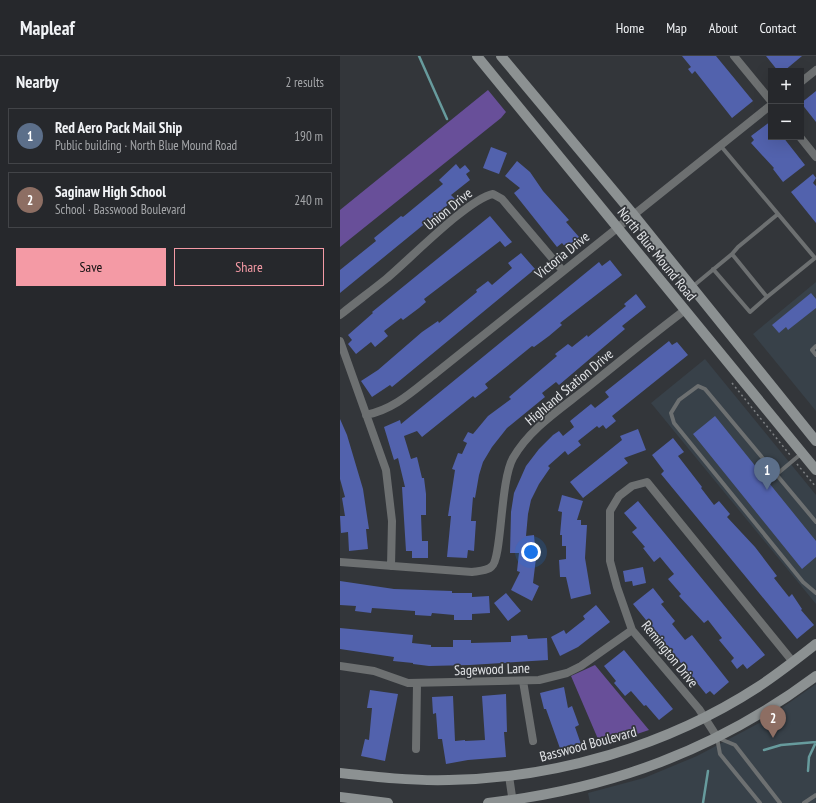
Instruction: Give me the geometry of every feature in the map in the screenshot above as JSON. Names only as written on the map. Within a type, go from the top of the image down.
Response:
[{"type":"main road","name":"North Blue Mound Road","points":[[477,56],[816,470]]},
{"type":"main road","name":"North Blue Mound Road","points":[[501,56],[633,214],[816,441]]},
{"type":"main road","name":"Basswood Boulevard","points":[[340,773],[412,780],[467,780],[544,771],[602,757],[646,742],[704,717],[754,690],[816,644]]},
{"type":"main road","points":[[488,803],[513,802],[562,792],[617,778],[674,757],[717,737],[762,713],[816,676]]},
{"type":"main road","points":[[340,797],[388,803]]},
{"type":"street","points":[[734,56],[768,97]]},
{"type":"street","points":[[804,80],[816,70]]},
{"type":"street","name":"Victoria Drive","points":[[366,415],[382,412],[393,406],[768,107]]},
{"type":"street","points":[[802,140],[816,157]]},
{"type":"street","name":"Union Drive","points":[[340,315],[386,279],[460,214],[486,196],[493,194],[502,200],[563,271]]},
{"type":"street","name":"Highland Station Drive","points":[[340,562],[472,572],[489,569],[493,566],[498,556],[501,509],[506,476],[513,458],[524,443],[534,431],[560,409],[685,310]]},
{"type":"street","points":[[340,341],[386,470],[392,521],[391,566]]},
{"type":"street","name":"Remington Drive","points":[[717,737],[704,717],[632,630],[621,600],[610,561],[610,510],[619,496],[632,486],[647,482],[793,662]]},
{"type":"street","name":"Sagewood Lane","points":[[340,666],[374,671],[401,682],[417,684],[539,680],[568,673],[597,657],[632,630]]},
{"type":"street","points":[[523,681],[533,741]]},
{"type":"street","points":[[416,749],[417,684]]},
{"type":"street","points":[[509,776],[513,802]]},
{"type":"lane","points":[[714,269],[750,312],[815,258],[720,145]]},
{"type":"lane","points":[[691,287],[778,214]]},
{"type":"lane","points":[[732,254],[767,297]]},
{"type":"lane","points":[[816,346],[812,350],[816,355]]},
{"type":"lane","points":[[816,522],[705,389],[698,386],[679,400],[671,413],[674,423],[804,582],[816,593]]},
{"type":"lane","points":[[777,474],[802,453]]},
{"type":"lane","points":[[717,737],[720,754],[760,803]]},
{"type":"lane","points":[[717,737],[735,745],[780,803]]},
{"type":"lane","points":[[804,803],[816,795]]},
{"type":"shaded area","points":[[488,90],[506,112],[501,118],[340,247],[340,210]]},
{"type":"shaded area","points":[[816,282],[816,411],[753,334]]},
{"type":"shaded area","points":[[705,359],[816,495],[816,604],[651,403]]},
{"type":"shaded area","points":[[595,665],[649,730],[601,746],[571,676]]},
{"type":"shaded area","points":[[816,684],[816,803],[590,803],[588,793],[644,778],[697,756],[763,721]]},
{"type":"building","points":[[682,56],[716,56],[753,101],[732,118],[695,71],[692,74],[688,69],[691,67]]},
{"type":"building","points":[[766,56],[802,56],[788,68],[776,68]]},
{"type":"building","points":[[816,91],[816,122],[804,107],[804,101]]},
{"type":"building","points":[[768,123],[768,140],[785,140],[805,165],[783,182],[773,169],[774,168],[751,143],[754,140],[751,136]]},
{"type":"building","points":[[491,147],[507,153],[499,174],[483,168]]},
{"type":"building","points":[[517,161],[530,172],[543,191],[569,220],[566,222],[579,237],[566,248],[562,243],[557,247],[514,193],[520,188],[505,176]]},
{"type":"building","points":[[456,164],[460,169],[465,165],[470,171],[466,174],[470,180],[451,195],[455,199],[340,293],[340,270],[376,241],[374,238],[401,216],[403,217],[443,184],[439,180]]},
{"type":"building","points":[[813,174],[816,178],[813,183],[816,186],[816,223],[791,192]]},
{"type":"building","points":[[490,216],[512,242],[505,247],[500,241],[424,299],[426,302],[419,308],[403,320],[401,318],[384,331],[388,336],[375,347],[371,342],[356,354],[348,344],[352,340],[348,335],[373,313],[372,312]]},
{"type":"building","points":[[521,253],[535,269],[392,387],[390,385],[372,397],[361,381],[378,370],[422,332],[438,321],[439,323],[488,281],[492,285],[512,268],[508,263]]},
{"type":"building","points":[[610,260],[622,275],[560,323],[562,325],[549,336],[534,347],[532,346],[485,384],[488,388],[475,398],[473,396],[422,437],[417,431],[404,436],[411,459],[417,457],[422,478],[424,478],[426,494],[426,515],[421,515],[422,541],[428,541],[428,558],[412,558],[412,551],[406,551],[402,487],[405,487],[398,458],[394,460],[384,427],[400,420],[401,424],[599,262],[602,266]]},
{"type":"building","points":[[811,293],[816,299],[816,308],[788,330],[786,327],[779,333],[772,325]]},
{"type":"building","points":[[636,294],[646,307],[622,326],[625,329],[559,385],[556,382],[542,393],[545,397],[507,428],[492,447],[483,462],[475,498],[473,497],[471,521],[476,521],[474,551],[468,550],[467,558],[447,557],[451,516],[448,516],[455,470],[452,469],[458,453],[462,454],[467,443],[463,441],[468,432],[473,434],[488,416],[511,399],[509,397],[557,356],[555,354],[568,344],[572,347],[587,335],[588,337],[626,306],[624,304]]},
{"type":"building","points":[[669,341],[672,345],[677,342],[688,355],[612,416],[616,421],[606,429],[603,425],[599,428],[597,426],[578,441],[581,445],[568,455],[565,451],[548,466],[550,468],[539,484],[531,500],[526,536],[534,535],[536,558],[533,583],[539,586],[532,601],[511,590],[520,572],[517,571],[519,553],[510,553],[511,512],[514,493],[526,466],[539,449],[553,435],[559,431],[563,436],[574,427],[570,421],[591,404],[595,408],[609,397],[605,392]]},
{"type":"building","points":[[715,416],[816,541],[816,557],[802,569],[693,434]]},
{"type":"building","points":[[340,419],[347,435],[363,489],[369,529],[366,529],[368,549],[349,551],[348,532],[341,533],[340,516],[345,516],[342,498],[345,497],[340,479]]},
{"type":"building","points":[[638,429],[646,450],[624,458],[628,463],[583,498],[570,482],[622,440],[620,436]]},
{"type":"building","points":[[673,438],[684,452],[678,456],[702,487],[701,488],[714,505],[719,501],[730,514],[727,517],[755,547],[777,576],[774,578],[789,597],[792,594],[802,609],[801,610],[814,625],[797,639],[661,474],[664,471],[652,455]]},
{"type":"building","points":[[562,495],[583,501],[577,520],[581,520],[581,525],[587,525],[585,558],[591,594],[571,599],[566,577],[560,577],[559,560],[566,559],[566,546],[562,546],[562,535],[560,535],[562,512],[558,511]]},
{"type":"building","points":[[638,501],[765,655],[747,669],[743,664],[737,669],[731,661],[734,658],[719,640],[722,638],[708,620],[704,623],[679,596],[681,594],[668,579],[674,574],[660,557],[654,562],[643,548],[645,547],[632,532],[637,528],[624,513]]},
{"type":"building","points":[[643,567],[646,583],[633,586],[632,581],[625,582],[623,571]]},
{"type":"building","points":[[340,581],[394,589],[472,593],[472,597],[489,596],[490,613],[472,614],[472,620],[454,620],[454,615],[432,613],[431,616],[415,615],[415,611],[372,608],[371,613],[355,611],[356,606],[340,605]]},
{"type":"building","points":[[653,588],[664,602],[661,604],[675,621],[672,624],[685,640],[692,635],[729,682],[714,695],[710,691],[706,694],[633,604]]},
{"type":"building","points":[[506,593],[521,611],[508,621],[494,603]]},
{"type":"building","points":[[596,605],[610,622],[578,647],[560,656],[551,637],[564,630],[566,634],[585,619],[583,616]]},
{"type":"building","points":[[340,628],[413,635],[412,643],[431,645],[431,647],[453,647],[453,640],[471,640],[471,643],[511,642],[511,636],[527,635],[528,639],[547,638],[548,660],[429,666],[393,661],[394,657],[340,649]]},
{"type":"building","points":[[624,650],[673,709],[659,720],[631,691],[625,696],[614,683],[616,681],[604,666]]},
{"type":"building","points":[[564,687],[568,708],[572,706],[579,725],[575,727],[582,747],[562,754],[546,709],[544,709],[540,693]]},
{"type":"building","points":[[370,690],[398,694],[385,761],[361,756],[365,739],[369,740],[372,708],[367,708]]},
{"type":"building","points":[[506,694],[507,732],[504,732],[506,757],[468,760],[446,764],[442,739],[438,739],[436,713],[433,714],[432,697],[453,696],[455,741],[465,741],[485,740],[482,696]]},
{"type":"waterway","points":[[419,56],[447,119]]},
{"type":"waterway","points":[[764,750],[781,745],[816,742]]},
{"type":"waterway","points":[[808,771],[809,757],[816,742]]},
{"type":"waterway","points":[[703,803],[708,771]]},
{"type":"place","name":"Red Aero Pack Mail Ship","points":[[767,490]]},
{"type":"place","name":"Saginaw High School","points":[[773,738]]}]
